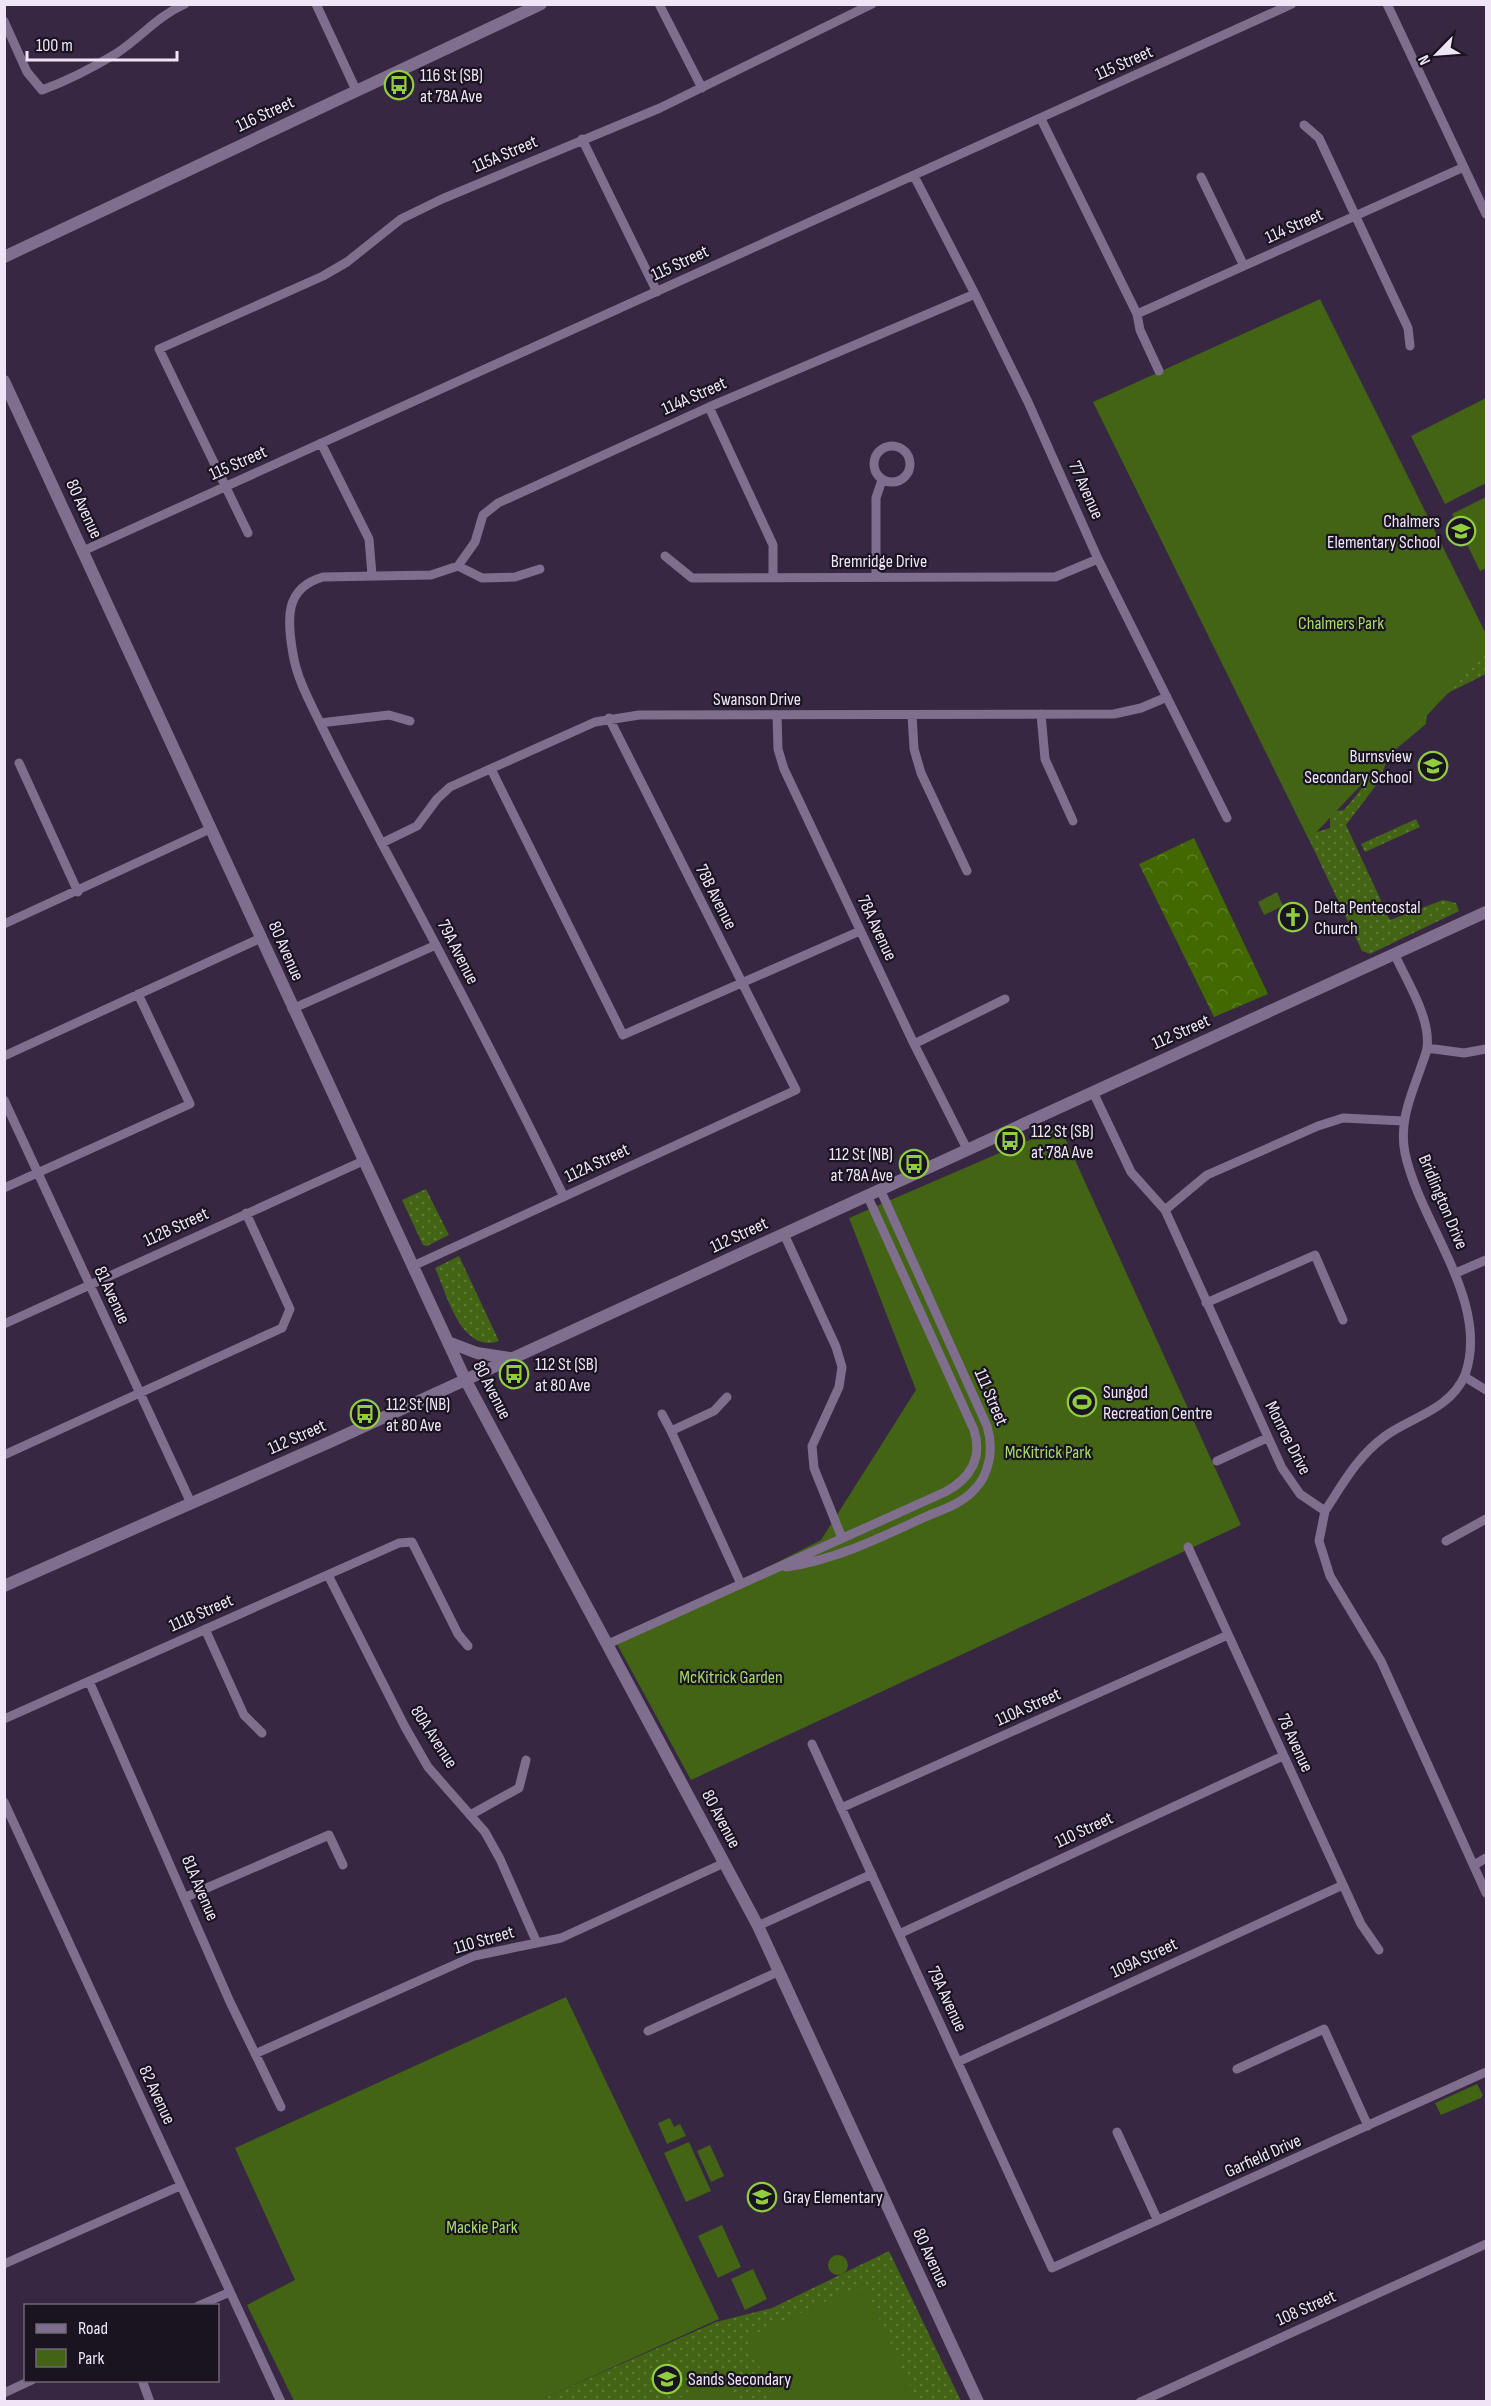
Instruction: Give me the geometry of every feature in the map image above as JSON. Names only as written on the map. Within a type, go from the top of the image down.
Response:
[{"type":"street","points":[[4,21],[27,72],[42,90],[117,52],[166,13],[185,4]]},
{"type":"street","points":[[316,4],[356,90]]},
{"type":"street","name":"116 Street","points":[[4,257],[541,4]]},
{"type":"street","points":[[659,4],[702,88]]},
{"type":"street","name":"115A Street","points":[[226,486],[159,349],[323,276],[347,262],[401,219],[432,204],[702,88],[872,4]]},
{"type":"street","name":"115 Street","points":[[83,551],[1292,4]]},
{"type":"street","points":[[1387,4],[1486,214]]},
{"type":"street","points":[[1041,119],[1137,315],[1140,330],[1159,371]]},
{"type":"street","points":[[1304,125],[1319,138],[1408,328],[1410,346]]},
{"type":"street","points":[[582,140],[657,292]]},
{"type":"street","name":"114 Street","points":[[1137,315],[1464,167]]},
{"type":"street","name":"77 Avenue","points":[[914,176],[975,294],[1098,560],[1227,818]]},
{"type":"street","points":[[1201,177],[1244,266]]},
{"type":"street","name":"114A Street","points":[[459,566],[475,542],[483,515],[498,503],[709,407],[975,294]]},
{"type":"street","name":"80 Avenue","points":[[4,381],[292,1009],[465,1379],[758,1926],[978,2402]]},
{"type":"street","points":[[709,407],[773,545],[773,577]]},
{"type":"street","points":[[321,443],[369,539],[372,575],[431,575],[459,566],[483,578],[515,577],[540,569]]},
{"type":"street","points":[[894,446],[904,450],[911,462],[906,477],[894,483],[882,480],[874,470],[876,455],[884,448],[894,446]]},
{"type":"street","points":[[876,577],[876,498],[882,480]]},
{"type":"street","points":[[226,486],[248,533]]},
{"type":"street","name":"Bremridge Drive","points":[[665,556],[692,578],[1054,577],[1098,560]]},
{"type":"street","name":"79A Avenue","points":[[372,575],[322,577],[308,581],[297,591],[289,609],[293,655],[304,690],[320,723],[564,1197]]},
{"type":"street","name":"Swanson Drive","points":[[382,843],[417,826],[437,798],[450,787],[595,722],[609,718],[639,715],[1114,714],[1140,708],[1167,696]]},
{"type":"street","points":[[1041,714],[1045,759],[1073,821]]},
{"type":"street","points":[[320,723],[389,715],[410,721]]},
{"type":"street","name":"78A Avenue","points":[[777,715],[778,749],[784,769],[914,1044],[967,1149]]},
{"type":"street","points":[[912,715],[914,749],[921,773],[967,871]]},
{"type":"street","name":"78B Avenue","points":[[609,718],[796,1090]]},
{"type":"street","points":[[19,762],[78,892]]},
{"type":"street","points":[[491,769],[623,1035],[860,931]]},
{"type":"street","points":[[4,924],[78,892],[210,829]]},
{"type":"street","name":"112 Street","points":[[4,1586],[784,1234],[1486,912]]},
{"type":"street","points":[[4,1056],[261,939]]},
{"type":"street","points":[[292,1009],[436,945]]},
{"type":"street","name":"Bridlington Drive","points":[[1325,1512],[1367,1452],[1400,1426],[1428,1414],[1446,1401],[1465,1377],[1474,1328],[1467,1300],[1413,1181],[1405,1152],[1402,1121],[1427,1048],[1423,1016],[1395,955]]},
{"type":"street","points":[[4,1188],[190,1104],[138,994]]},
{"type":"street","points":[[914,1044],[1005,999]]},
{"type":"street","points":[[1427,1048],[1464,1053],[1486,1049]]},
{"type":"street","name":"112A Street","points":[[413,1266],[796,1090]]},
{"type":"street","name":"Monroe Drive","points":[[1094,1092],[1131,1172],[1165,1210],[1267,1438],[1291,1484],[1325,1512]]},
{"type":"street","name":"81 Avenue","points":[[4,1100],[191,1503]]},
{"type":"street","points":[[1165,1210],[1207,1175],[1318,1125],[1343,1118],[1402,1121]]},
{"type":"street","name":"112B Street","points":[[4,1324],[363,1161]]},
{"type":"street","name":"111 Street","points":[[777,1568],[800,1565],[859,1547],[959,1502],[981,1482],[990,1457],[990,1438],[987,1426],[880,1190]]},
{"type":"street","name":"111 Street","points":[[608,1644],[954,1487],[971,1471],[977,1451],[974,1430],[867,1195]]},
{"type":"street","points":[[4,1455],[282,1328],[290,1309],[246,1213]]},
{"type":"street","points":[[784,1234],[836,1347],[842,1367],[839,1388],[814,1435],[812,1446],[814,1468],[842,1538]]},
{"type":"street","points":[[1206,1304],[1315,1255],[1343,1320]]},
{"type":"street","points":[[1456,1274],[1486,1260]]},
{"type":"street","points":[[448,1342],[477,1353],[511,1358]]},
{"type":"street","points":[[1465,1377],[1486,1390]]},
{"type":"street","points":[[670,1431],[714,1411],[727,1397]]},
{"type":"street","points":[[662,1414],[741,1584]]},
{"type":"street","points":[[1217,1461],[1267,1438]]},
{"type":"street","points":[[1325,1512],[1319,1541],[1330,1576],[1381,1661],[1486,1893]]},
{"type":"street","points":[[1446,1540],[1486,1520]]},
{"type":"street","name":"111B Street","points":[[4,1719],[399,1542],[412,1542],[458,1634],[468,1646]]},
{"type":"street","name":"78 Avenue","points":[[1188,1547],[1361,1924],[1379,1950]]},
{"type":"street","name":"80A Avenue","points":[[328,1575],[405,1727],[428,1767],[472,1814],[500,1860],[537,1943]]},
{"type":"street","points":[[205,1629],[244,1715],[262,1733]]},
{"type":"street","name":"110A Street","points":[[841,1808],[1228,1635]]},
{"type":"street","name":"81A Avenue","points":[[89,1681],[255,2054],[281,2107]]},
{"type":"street","name":"79A Avenue","points":[[812,1744],[1052,2268]]},
{"type":"street","name":"110 Street","points":[[899,1934],[1283,1756]]},
{"type":"street","points":[[472,1814],[519,1788],[526,1760]]},
{"type":"street","name":"82 Avenue","points":[[4,1802],[281,2402]]},
{"type":"street","points":[[186,1897],[329,1835],[343,1865]]},
{"type":"street","points":[[1474,1865],[1486,1858]]},
{"type":"street","name":"110 Street","points":[[255,2054],[474,1956],[561,1938],[724,1863]]},
{"type":"street","points":[[758,1926],[872,1874]]},
{"type":"street","name":"109A Street","points":[[958,2062],[1343,1885]]},
{"type":"street","points":[[648,2031],[780,1971]]},
{"type":"street","points":[[1237,2069],[1324,2029],[1368,2126]]},
{"type":"street","name":"Garfield Drive","points":[[1052,2268],[1157,2219],[1236,2187],[1486,2072]]},
{"type":"street","points":[[1117,2132],[1157,2219]]},
{"type":"street","points":[[4,2264],[180,2186]]},
{"type":"street","name":"108 Street","points":[[1140,2402],[1486,2244]]},
{"type":"street","points":[[203,2304],[230,2292]]},
{"type":"street","points":[[4,2393],[28,2382]]},
{"type":"street","points":[[143,2382],[150,2402]]},
{"type":"green space","name":"Chalmers Park","points":[[1320,299],[1486,634],[1486,653],[1309,840],[1093,402]]},
{"type":"green space","points":[[1486,398],[1486,483],[1445,504],[1411,436]]},
{"type":"green space","points":[[1486,497],[1486,568],[1480,571],[1452,514]]},
{"type":"green space","points":[[1486,649],[1486,674],[1446,694]]},
{"type":"green space","points":[[1427,711],[1426,724],[1390,754],[1377,784],[1346,825],[1390,920],[1443,900],[1456,903],[1459,911],[1370,954],[1362,951],[1307,835],[1330,828],[1330,818],[1325,812],[1344,810],[1374,768]]},
{"type":"green space","points":[[1416,819],[1420,827],[1365,852],[1361,844]]},
{"type":"green space","points":[[1194,838],[1268,994],[1214,1017],[1139,864]]},
{"type":"green space","points":[[1277,892],[1283,906],[1264,915],[1258,902]]},
{"type":"green space","name":"McKitrick Park","points":[[1060,1127],[1241,1525],[691,1780],[617,1644],[821,1540],[916,1390],[849,1218]]},
{"type":"green space","points":[[426,1189],[449,1235],[427,1246],[423,1245],[402,1200]]},
{"type":"green space","points":[[459,1256],[499,1341],[486,1343],[475,1339],[457,1319],[435,1268]]},
{"type":"green space","name":"Mackie Park","points":[[566,1997],[719,2319],[538,2401],[294,2401],[247,2305],[295,2280],[235,2148]]},
{"type":"green space","points":[[1477,2084],[1483,2095],[1481,2098],[1441,2115],[1435,2103]]},
{"type":"green space","points":[[670,2118],[674,2127],[680,2124],[686,2136],[667,2144],[658,2123]]},
{"type":"green space","points":[[689,2142],[711,2191],[686,2202],[664,2153]]},
{"type":"green space","points":[[710,2145],[724,2176],[711,2182],[697,2151]]},
{"type":"green space","points":[[722,2225],[741,2267],[718,2278],[698,2236]]},
{"type":"green space","points":[[889,2251],[961,2401],[535,2402],[716,2322],[772,2308]]},
{"type":"green space","points":[[838,2255],[845,2258],[848,2265],[845,2272],[838,2275],[831,2272],[828,2265],[831,2258]]},
{"type":"green space","points":[[753,2269],[767,2299],[745,2310],[731,2279]]},
{"type":"green space","points":[[857,2287],[866,2290],[917,2401],[775,2401],[746,2338]]},
{"type":"green space","points":[[726,2378],[736,2401],[672,2401]]},
{"type":"place","name":"116 St (SB) at 78A Ave","points":[[399,85]]},
{"type":"place","name":"Chalmers Elementary School","points":[[1461,531]]},
{"type":"place","name":"Burnsview Secondary School","points":[[1433,766]]},
{"type":"place","name":"Delta Pentecostal Church","points":[[1293,917]]},
{"type":"place","name":"112 St (SB) at 78A Ave","points":[[1010,1141]]},
{"type":"place","name":"112 St (NB) at 78A Ave","points":[[914,1164]]},
{"type":"place","name":"112 St (SB) at 80 Ave","points":[[514,1374]]},
{"type":"place","name":"Sungod Recreation Centre","points":[[1082,1402]]},
{"type":"place","name":"112 St (NB) at 80 Ave","points":[[365,1414]]},
{"type":"place","name":"Gray Elementary","points":[[762,2197]]},
{"type":"place","name":"Sands Secondary","points":[[667,2379]]},
{"type":"park label","name":"McKitrick Garden","points":[[731,1677]]}]
